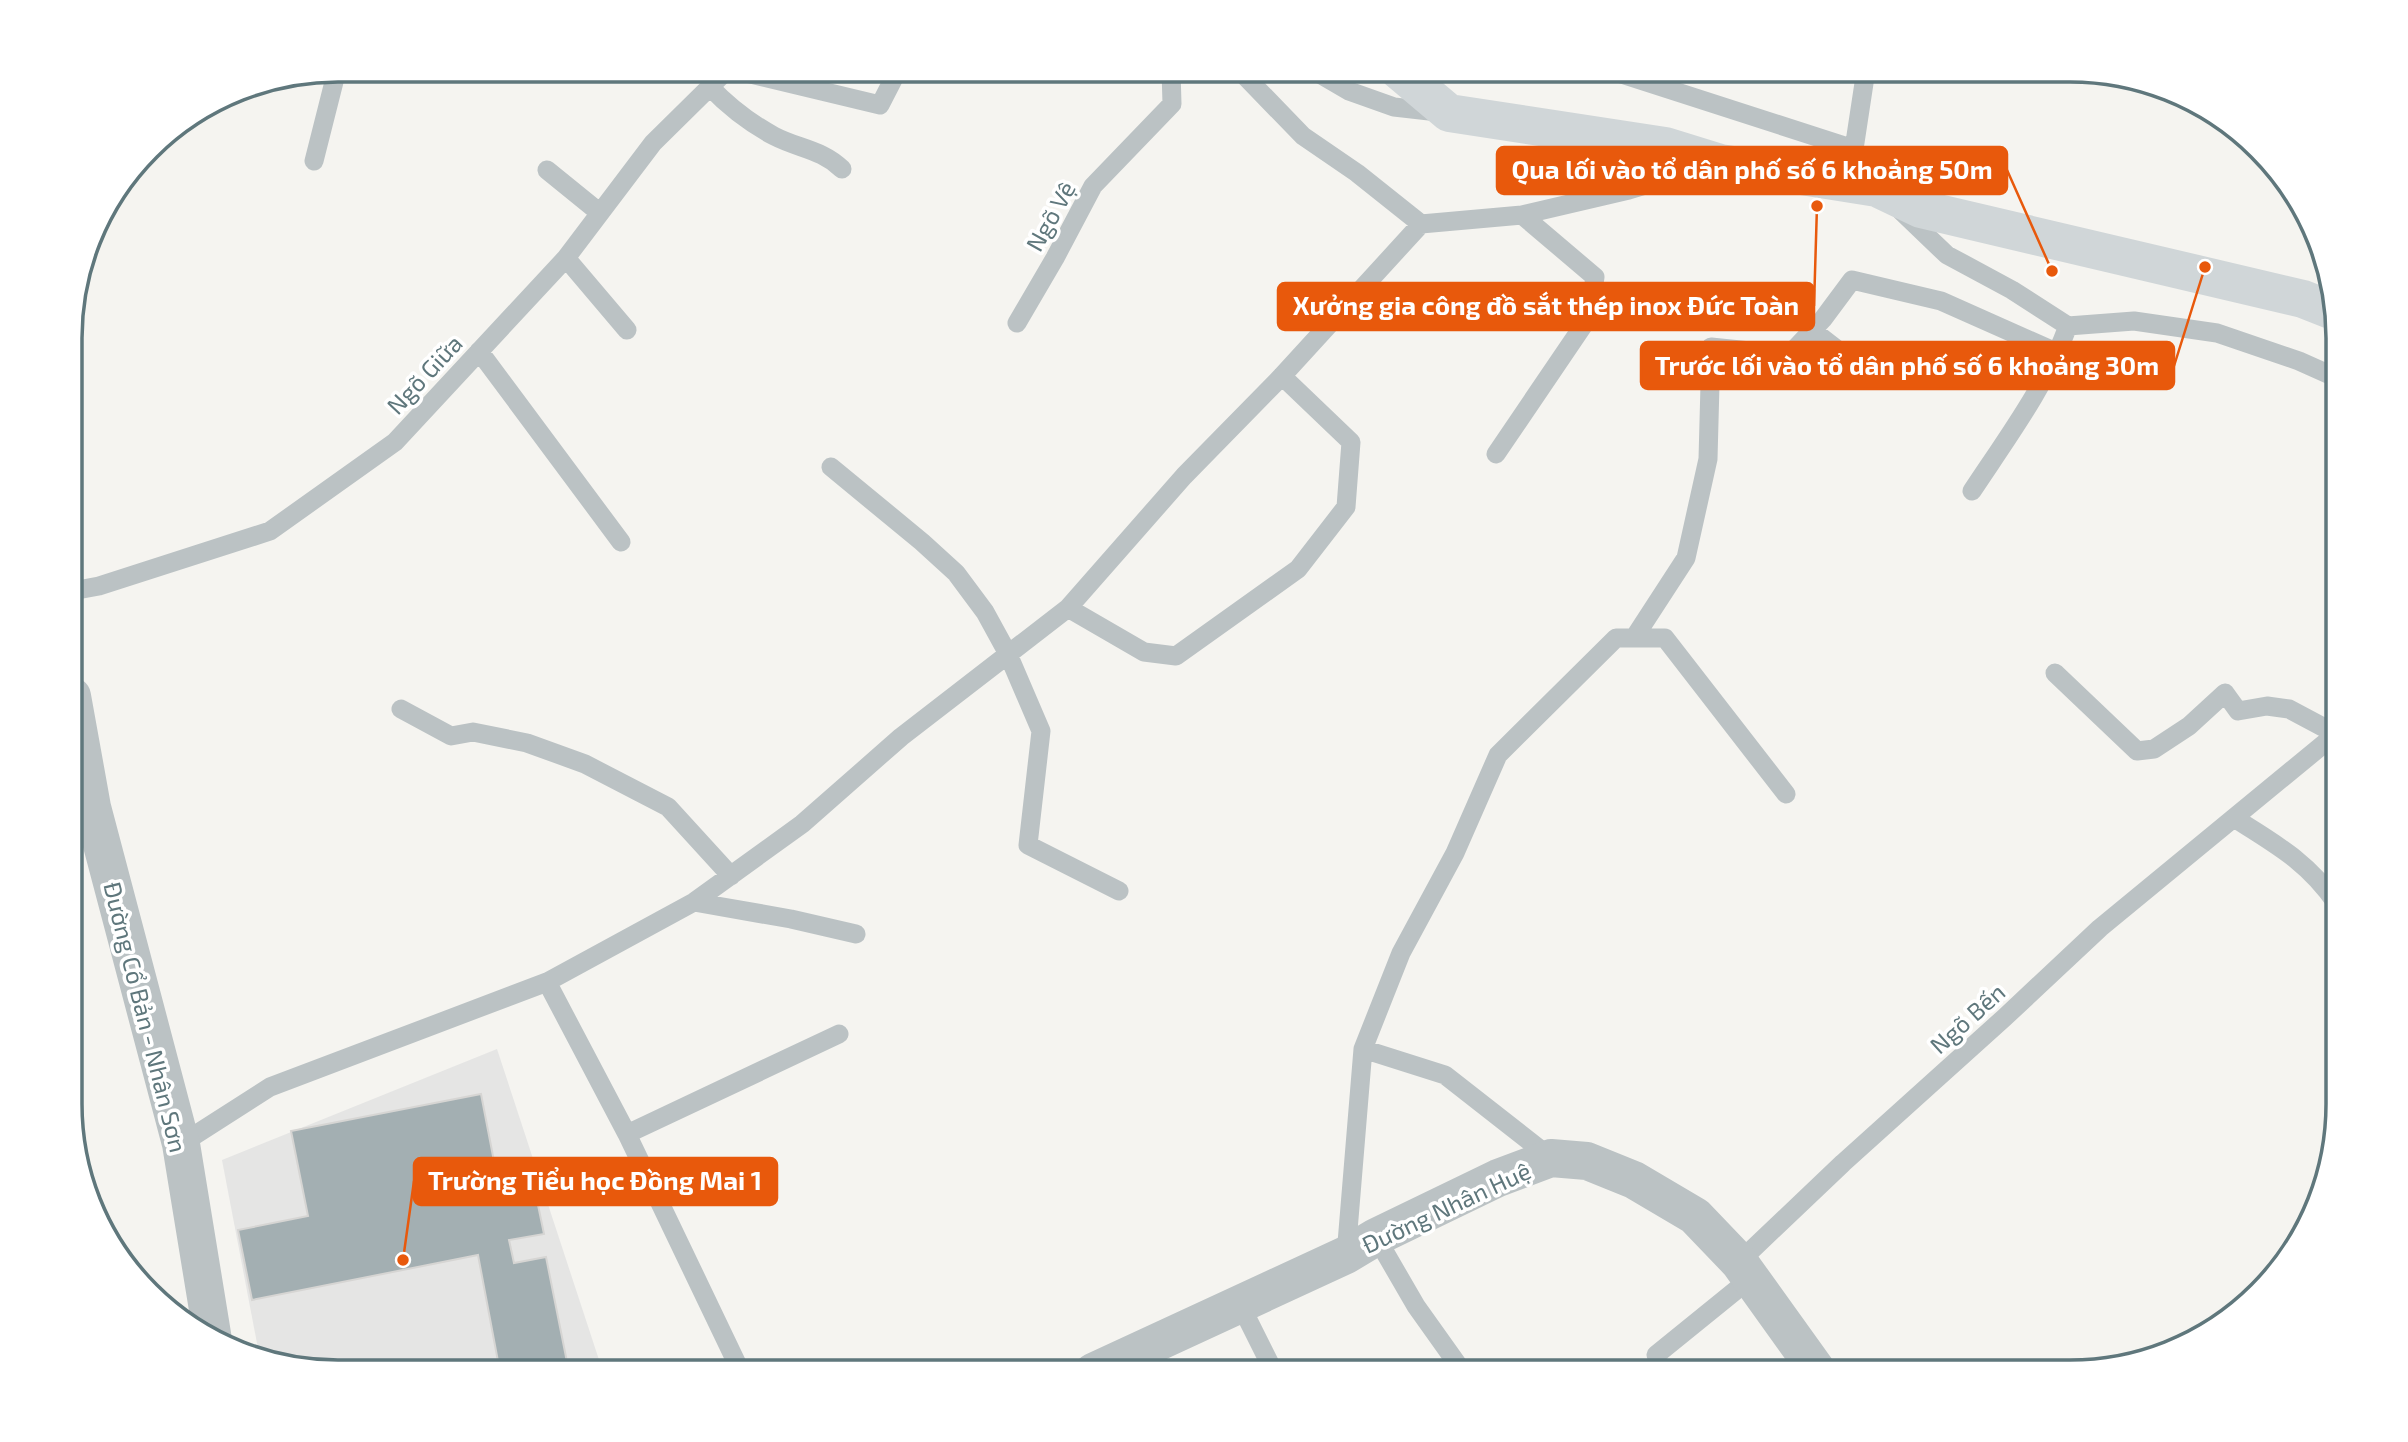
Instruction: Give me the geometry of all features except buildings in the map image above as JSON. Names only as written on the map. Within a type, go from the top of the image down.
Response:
[{"type":"street","points":[[1412,82],[1449,113],[1665,146],[1720,163],[1877,188],[1921,209],[2303,299],[2324,307]]},
{"type":"street","name":"Đường Cổ Bản - Nhân Sơn","points":[[82,752],[92,807],[181,1144],[211,1326]]},
{"type":"street","name":"Đường Nhân Huệ","points":[[1127,1360],[1498,1178],[1551,1158],[1587,1161],[1634,1180],[1695,1216],[1745,1270],[1810,1360]]},
{"type":"lane","points":[[314,162],[334,82]]},
{"type":"lane","name":"Ngõ Giữa","points":[[82,589],[270,531],[395,442],[566,258],[653,143],[715,82]]},
{"type":"lane","points":[[784,82],[880,105],[892,82]]},
{"type":"lane","name":"Ngõ Vệ","points":[[1017,323],[1093,186],[1172,104],[1171,82]]},
{"type":"lane","points":[[1251,82],[1304,136],[1357,173],[1421,224]]},
{"type":"lane","points":[[1334,82],[1349,91],[1394,107],[1449,113]]},
{"type":"lane","points":[[1646,82],[1854,149]]},
{"type":"lane","points":[[1864,82],[1854,149],[1877,188],[1947,255],[2012,290],[2068,326],[2134,321],[2217,333],[2326,373]]},
{"type":"lane","points":[[710,87],[732,110],[776,137],[830,158],[842,169]]},
{"type":"lane","points":[[181,1144],[271,1087],[547,982],[694,902],[802,824],[901,737],[1068,608],[1184,476],[1282,376],[1421,224],[1522,215],[1629,190],[1720,163]]},
{"type":"lane","points":[[547,170],[600,213]]},
{"type":"lane","points":[[1496,454],[1589,317],[1595,277],[1522,215]]},
{"type":"lane","points":[[566,258],[627,330]]},
{"type":"lane","points":[[1634,638],[1686,558],[1708,459],[1711,347],[1789,355],[1852,280],[1941,301],[2058,353]]},
{"type":"lane","points":[[1972,491],[2024,413],[2058,353],[2068,326]]},
{"type":"lane","points":[[1812,330],[1866,371]]},
{"type":"lane","points":[[479,351],[621,542]]},
{"type":"lane","points":[[1068,608],[1144,652],[1176,656],[1298,569],[1346,507],[1352,442],[1282,376]]},
{"type":"lane","points":[[831,467],[956,573],[985,612],[1008,654],[1041,731],[1028,845],[1119,891]]},
{"type":"lane","points":[[1454,1360],[1416,1306],[1361,1246],[1363,1049],[1401,953],[1455,853],[1498,755],[1616,638],[1665,638],[1786,794]]},
{"type":"lane","points":[[2055,673],[2137,751],[2154,749],[2189,726],[2225,693],[2238,710],[2267,706],[2289,709],[2326,728]]},
{"type":"lane","points":[[401,709],[452,736],[473,732],[527,743],[585,764],[668,807],[731,876]]},
{"type":"lane","name":"Ngõ Bến","points":[[1656,1354],[1745,1270],[1843,1163],[2100,928],[2326,742]]},
{"type":"lane","points":[[2234,818],[2291,854],[2326,888]]},
{"type":"lane","points":[[694,902],[791,919],[856,934]]},
{"type":"lane","points":[[547,982],[627,1134],[735,1360]]},
{"type":"lane","points":[[627,1134],[839,1034]]},
{"type":"lane","points":[[1363,1049],[1445,1075],[1551,1158]]},
{"type":"lane","points":[[1240,1304],[1268,1360]]},
{"type":"shaded area","points":[[497,1049],[599,1360],[338,1360],[304,1358],[258,1347],[222,1160]]},
{"type":"place","name":"Xưởng gia công đồ sắt thép inox Đức Toàn","points":[[1817,206]]},
{"type":"place","name":"Trước lối vào tổ dân phố số 6 khoảng 30m","points":[[2205,267]]},
{"type":"place","name":"Qua lối vào tổ dân phố số 6 khoảng 50m","points":[[2052,271]]},
{"type":"place","name":"Trường Tiểu học Đồng Mai 1","points":[[403,1260]]}]
